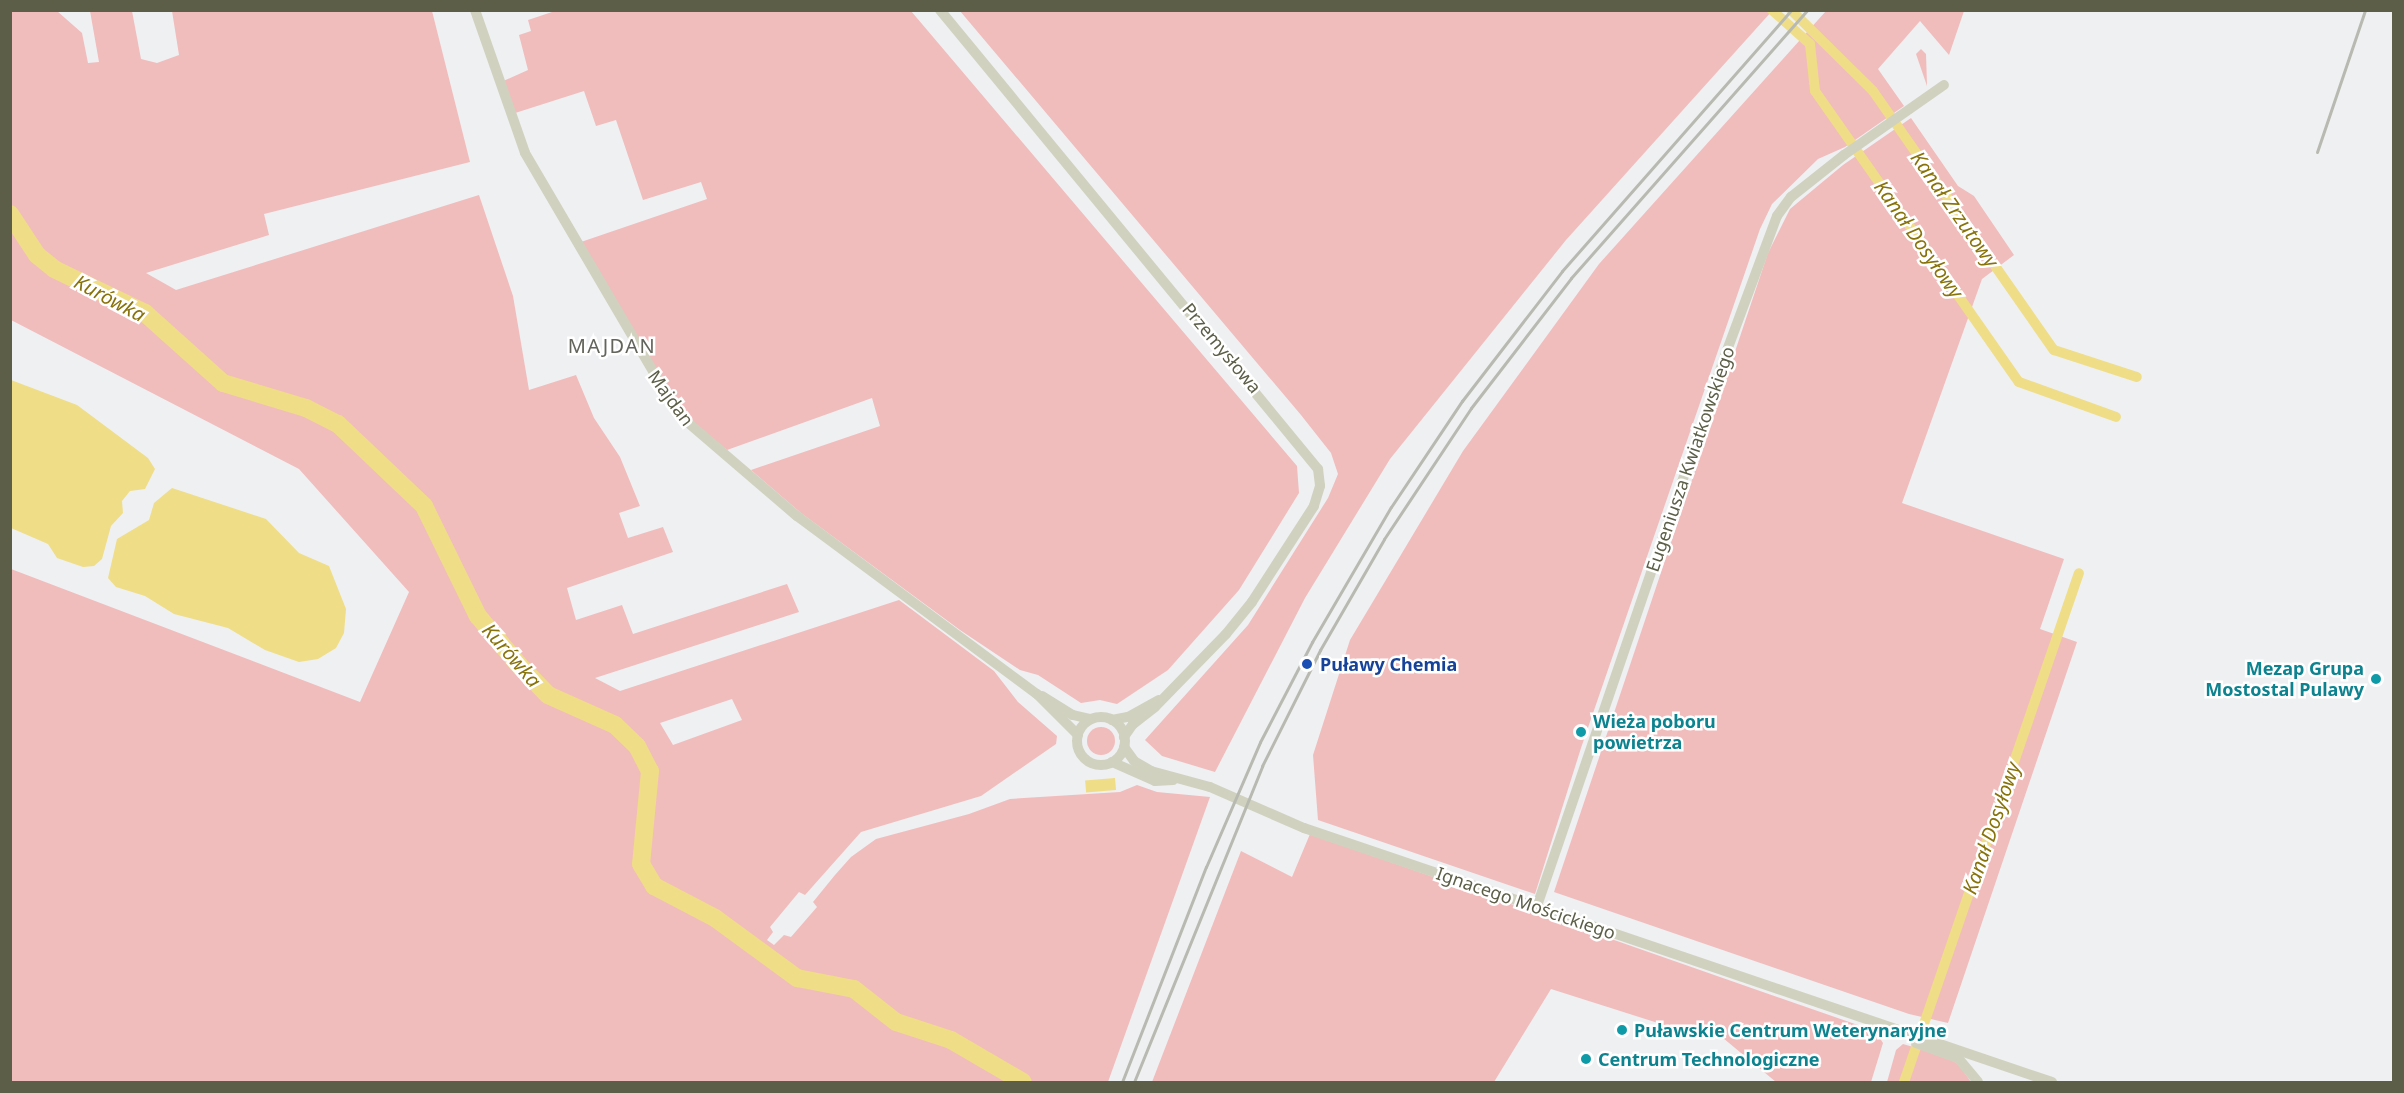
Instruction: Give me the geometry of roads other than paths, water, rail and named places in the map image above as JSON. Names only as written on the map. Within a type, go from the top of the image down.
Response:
[{"type":"street","name":"Majdan","points":[[475,10],[525,153],[679,415],[797,516],[1037,694],[1072,715],[1091,719]]},
{"type":"street","name":"Przemysłowa","points":[[940,10],[1318,468],[1320,486],[1314,506],[1252,602],[1226,634],[1162,699],[1124,742]]},
{"type":"street","name":"Eugeniusza Kwiatkowskiego","points":[[1538,906],[1767,236],[1791,197],[1844,155],[1944,85]]},
{"type":"street","name":"Majdan","points":[[1037,694],[1078,735]]},
{"type":"street","name":"Przemysłowa","points":[[1112,720],[1128,717],[1162,699]]},
{"type":"street","points":[[1091,719],[1112,720],[1124,742],[1112,762],[1100,765],[1084,758],[1079,750],[1078,735],[1091,719]]},
{"type":"street","name":"Ignacego Mościckiego","points":[[1124,742],[1134,761],[1174,780],[1210,788],[1304,828],[1538,906],[1904,1035],[2052,1083]]},
{"type":"street","name":"Ignacego Mościckiego","points":[[1112,762],[1155,781],[1174,780]]},
{"type":"street","name":"Ignacego Mościckiego","points":[[1933,1044],[1958,1058],[1977,1081]]},
{"type":"street","points":[[1977,1081],[1978,1070],[1993,1062]]},
{"type":"waterway","name":"Kanał Dosyłowy","points":[[1772,10],[1810,44],[1815,91],[2019,382],[2116,417]]},
{"type":"waterway","name":"Kanał Zrzutowy","points":[[1791,10],[1873,91],[2054,350],[2137,377]]},
{"type":"waterway","name":"Kurówka","points":[[10,214],[37,255],[54,269],[145,313],[223,383],[306,408],[338,424],[424,506],[478,616],[518,664],[548,695],[615,725],[637,746],[650,771],[641,864],[654,886],[715,918],[797,978],[854,989],[896,1022],[951,1040],[1023,1082]]},
{"type":"waterway","name":"Kanał Dosyłowy","points":[[1904,1082],[2079,573]]},
{"type":"railway","points":[[1122,1082],[1206,867],[1260,742],[1312,642],[1391,507],[1462,401],[1562,271],[1791,10]]},
{"type":"railway","points":[[1134,1082],[1262,766],[1320,650],[1384,539],[1471,408],[1571,278],[1807,10]]},
{"type":"railway","points":[[2317,152],[2365,10]]},
{"type":"place","name":"Puławy Chemia","points":[[1307,664]]},
{"type":"place","name":"Mezap Grupa Mostostal Pulawy","points":[[2376,679]]},
{"type":"place","name":"Wieża poboru powietrza","points":[[1581,732]]},
{"type":"place","name":"Puławskie Centrum Weterynaryjne","points":[[1622,1030]]},
{"type":"place","name":"Centrum Technologiczne","points":[[1586,1059]]},
{"type":"district","name":"MAJDAN","points":[[612,345]]}]
